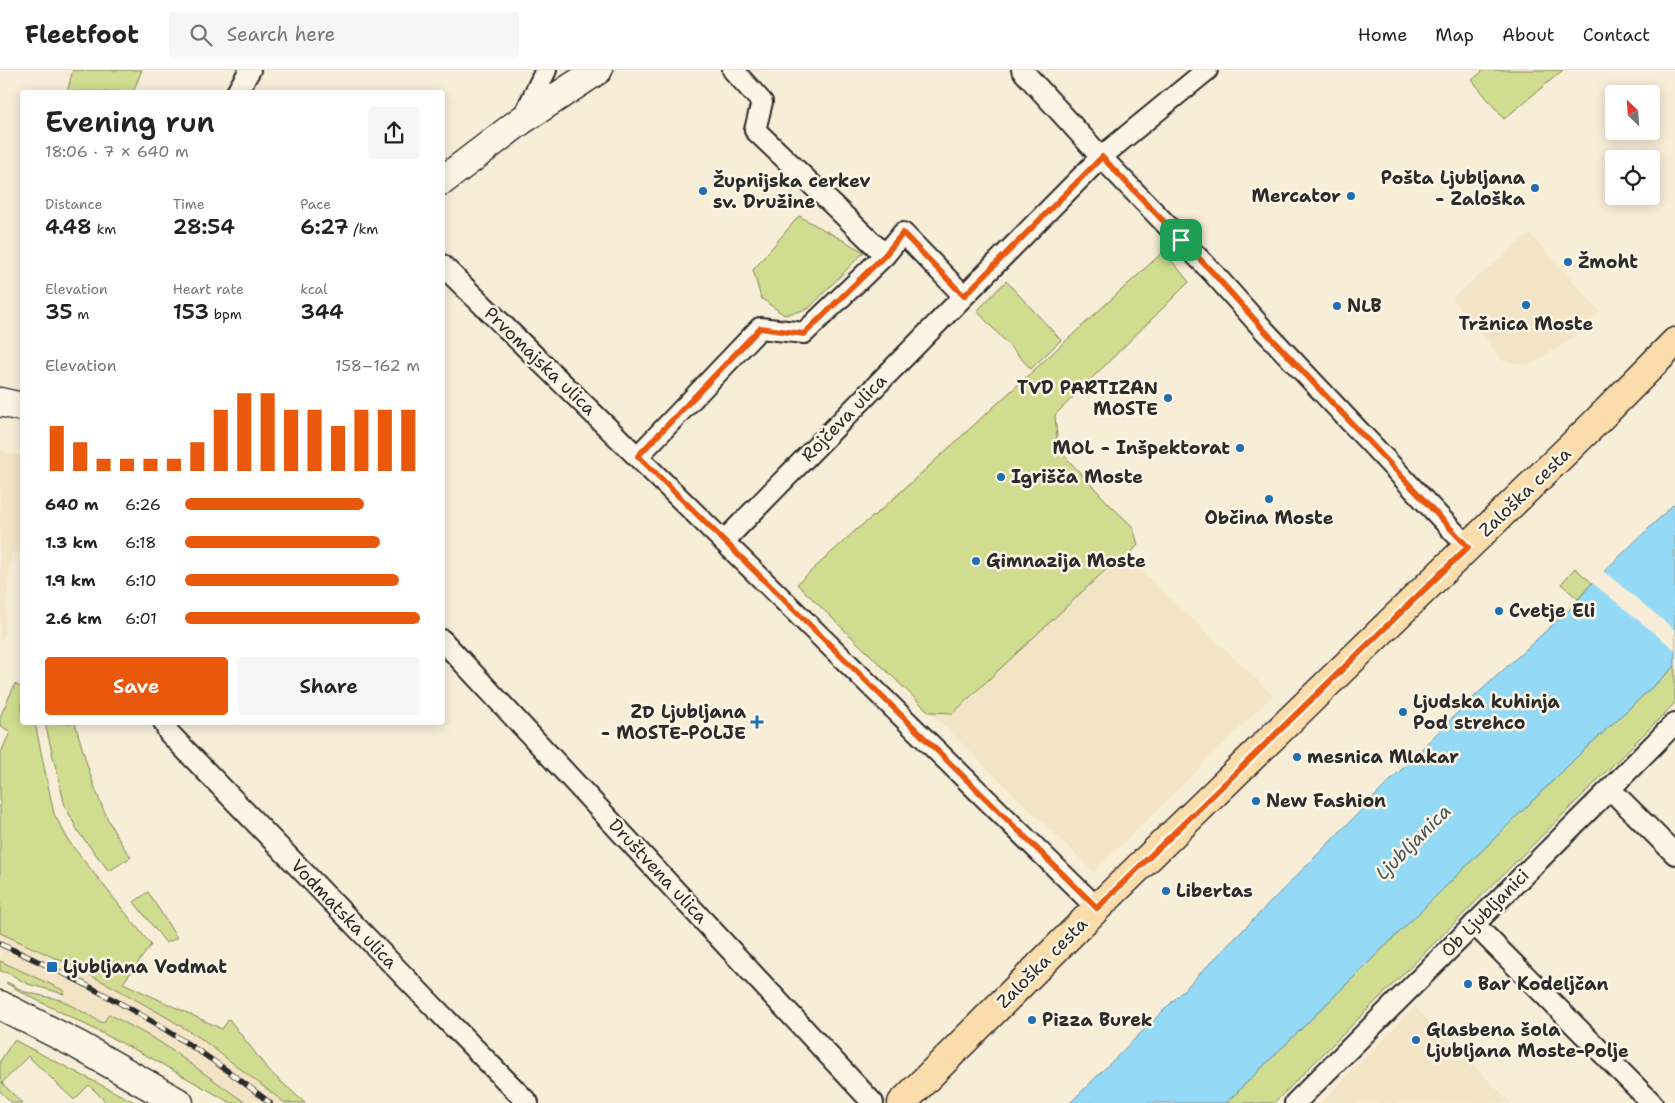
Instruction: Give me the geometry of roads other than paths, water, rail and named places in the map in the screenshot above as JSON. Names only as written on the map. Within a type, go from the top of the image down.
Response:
[{"type":"main road","name":"Zaloška cesta","points":[[902,1103],[1097,908],[1593,425],[1675,342]]},
{"type":"street","points":[[238,90],[250,70]]},
{"type":"street","points":[[522,120],[546,70]]},
{"type":"street","points":[[445,178],[522,120],[598,70]]},
{"type":"street","points":[[733,70],[762,102],[755,130],[885,255]]},
{"type":"street","points":[[1022,70],[1468,547]]},
{"type":"street","name":"Rojčeva ulica","points":[[724,541],[1102,157],[1207,70]]},
{"type":"street","points":[[638,456],[760,328],[804,334],[885,255],[903,233],[964,296]]},
{"type":"street","name":"Prvomajska ulica","points":[[445,268],[1097,908]]},
{"type":"street","points":[[0,402],[20,407]]},
{"type":"street","name":"Društvena ulica","points":[[445,643],[873,1103]]},
{"type":"street","name":"Ob Ljubljanici","points":[[1295,1103],[1675,722]]},
{"type":"street","name":"Vodmatska ulica","points":[[165,725],[169,733],[528,1103]]},
{"type":"street","points":[[1610,789],[1675,854]]},
{"type":"street","points":[[1474,924],[1652,1103]]},
{"type":"street","points":[[0,1005],[78,1045],[178,1103]]},
{"type":"water","name":"Ljubljanica","points":[[1675,503],[1675,666],[1584,750],[1226,1103],[1070,1103],[1462,708],[1572,607],[1592,583]]},
{"type":"railway","points":[[0,944],[71,977],[140,1014],[207,1056],[270,1103]]},
{"type":"place","name":"Pošta Ljubljana - Zaloška","points":[[1535,188]]},
{"type":"place","name":"Župnijska cerkev sv. Družine","points":[[703,191]]},
{"type":"place","name":"Mercator","points":[[1351,196]]},
{"type":"place","name":"Žmoht","points":[[1568,262]]},
{"type":"place","name":"Tržnica Moste","points":[[1526,305]]},
{"type":"place","name":"NLB","points":[[1337,306]]},
{"type":"place","name":"TVD PARTIZAN MOSTE","points":[[1168,398]]},
{"type":"place","name":"MOL - Inšpektorat","points":[[1240,448]]},
{"type":"place","name":"Igrišča Moste","points":[[1001,477]]},
{"type":"place","name":"Občina Moste","points":[[1269,499]]},
{"type":"place","name":"Gimnazija Moste","points":[[976,561]]},
{"type":"place","name":"Cvetje Eli","points":[[1499,611]]},
{"type":"place","name":"Ljudska kuhinja Pod strehco","points":[[1403,712]]},
{"type":"place","name":"ZD Ljubljana - MOSTE-POLJE","points":[[757,722]]},
{"type":"place","name":"mesnica Mlakar","points":[[1297,757]]},
{"type":"place","name":"New Fashion","points":[[1256,801]]},
{"type":"place","name":"Libertas","points":[[1166,891]]},
{"type":"place","name":"Ljubljana Vodmat","points":[[52,967]]},
{"type":"place","name":"Bar Kodeljčan","points":[[1468,984]]},
{"type":"place","name":"Pizza Burek","points":[[1032,1020]]},
{"type":"place","name":"Glasbena šola Ljubljana Moste-Polje","points":[[1416,1040]]}]
